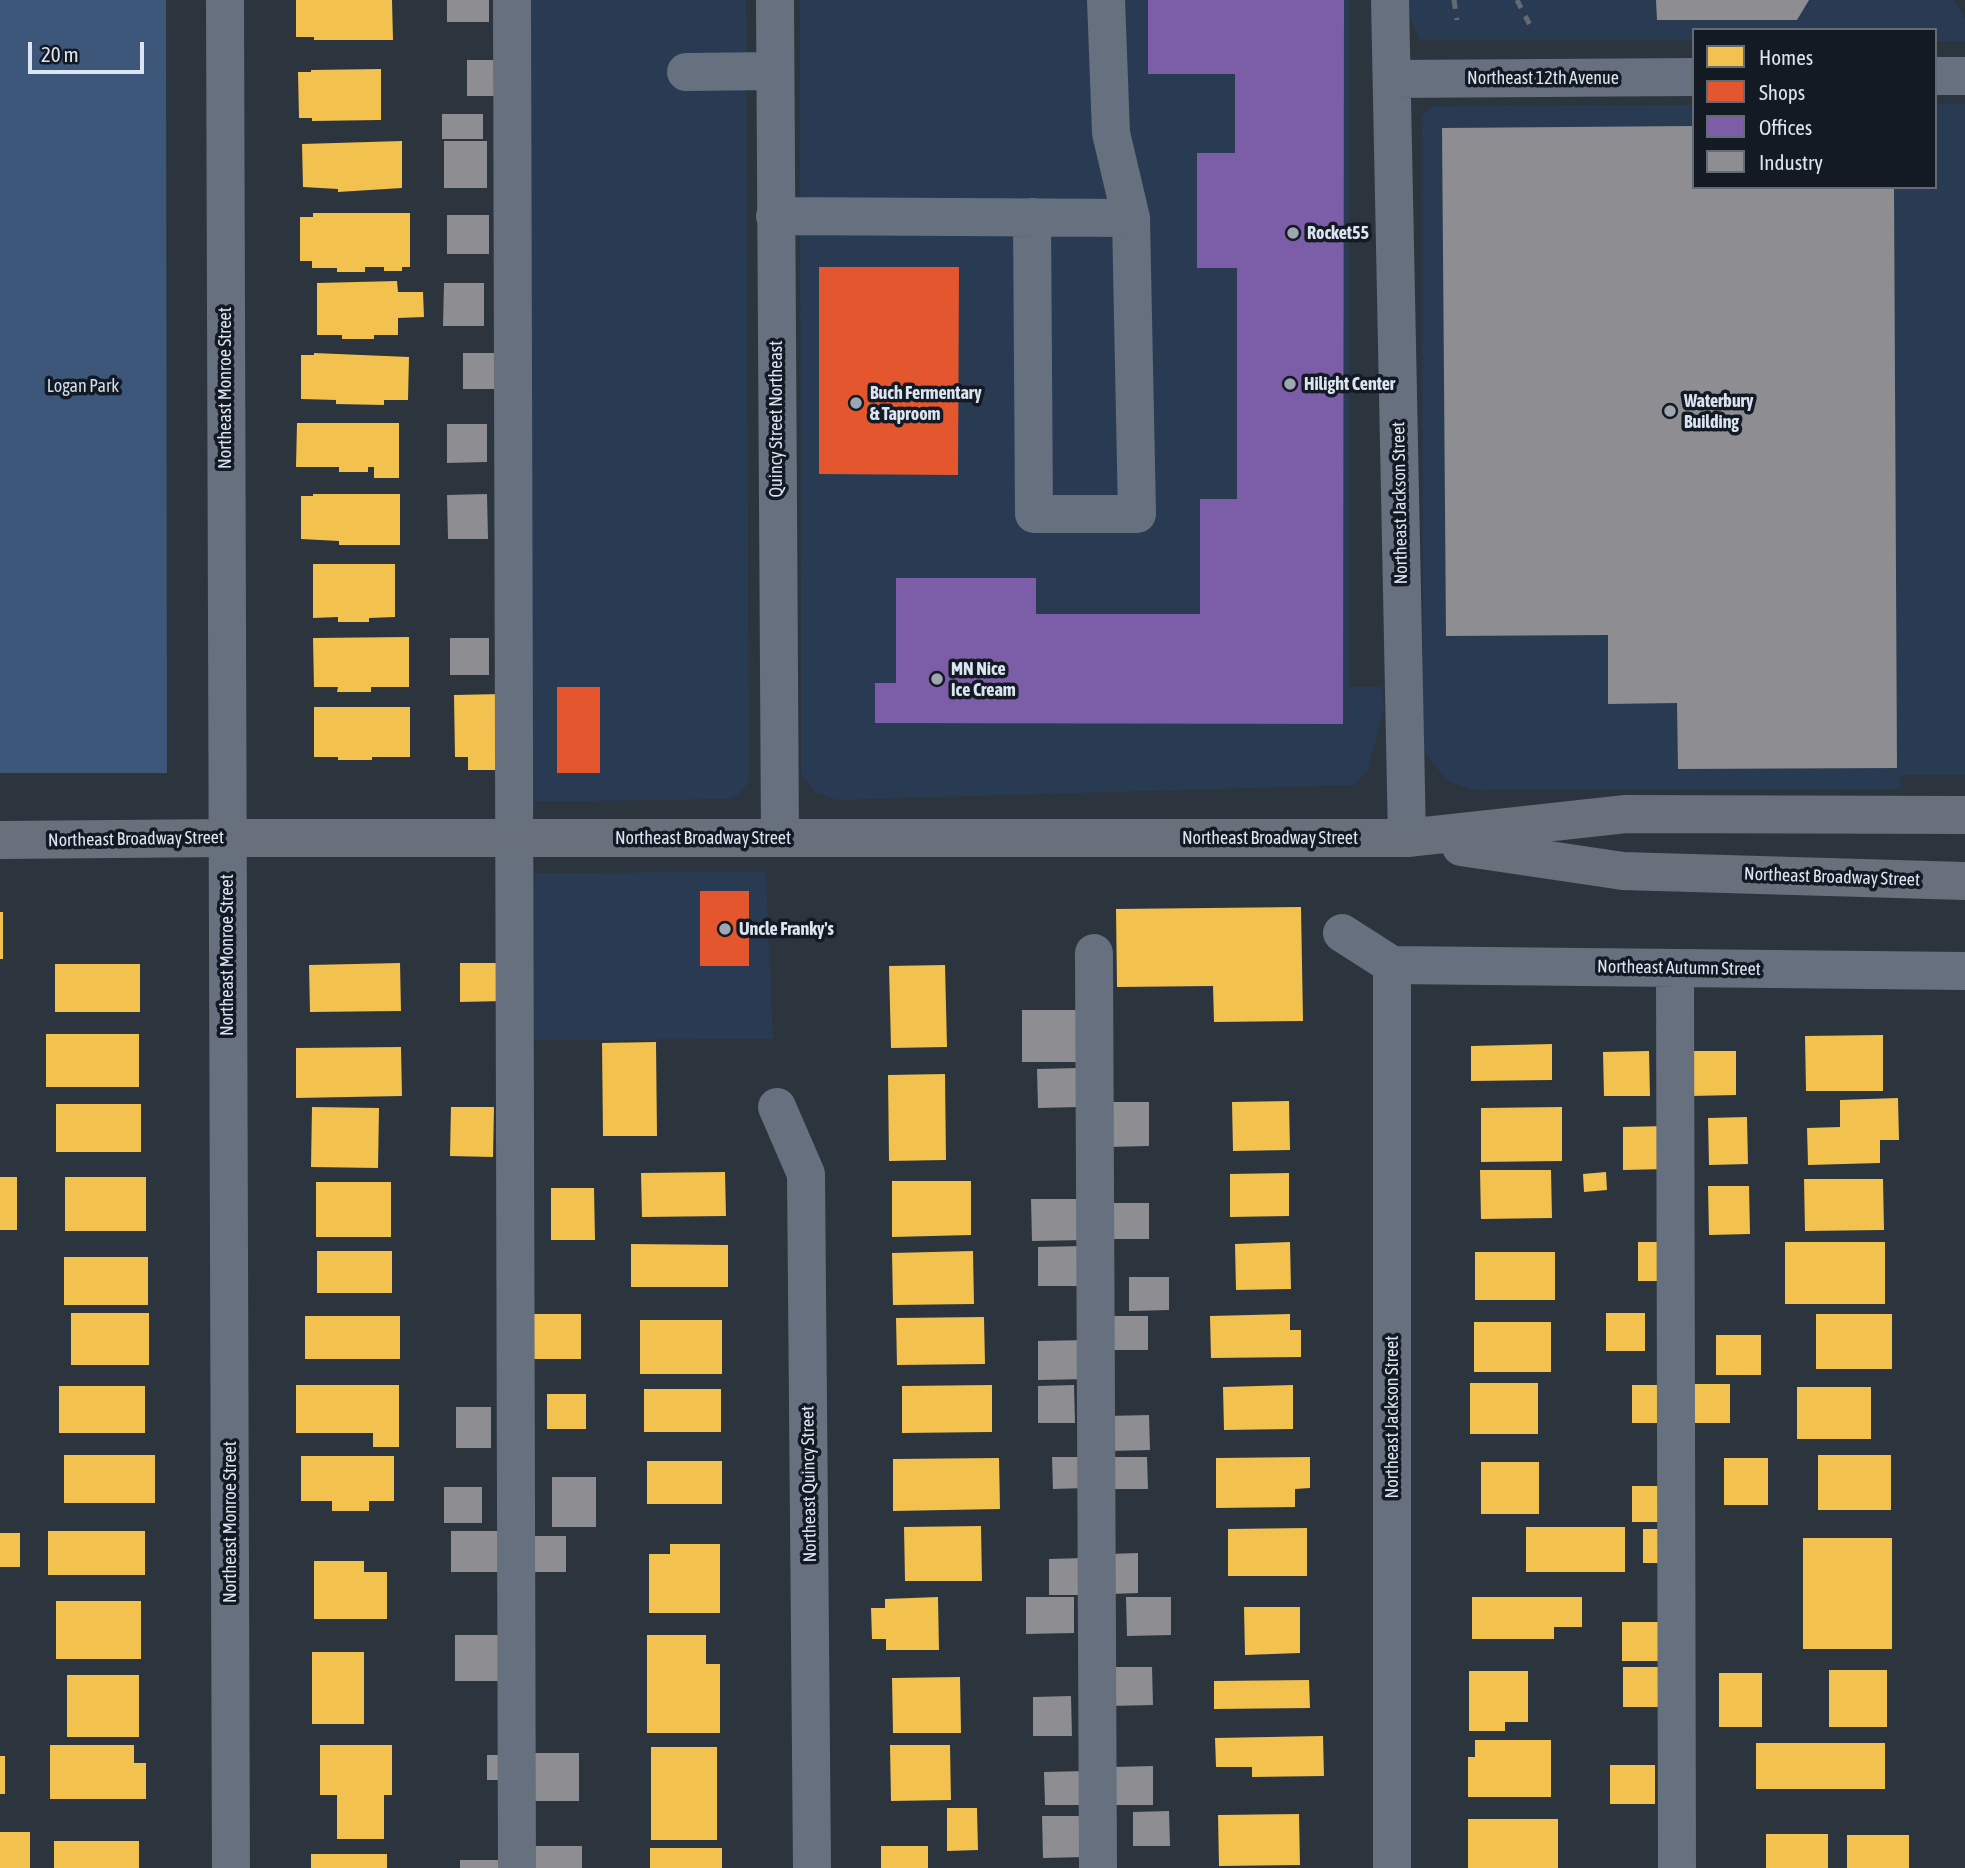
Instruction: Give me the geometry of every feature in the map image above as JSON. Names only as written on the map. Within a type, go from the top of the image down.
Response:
[{"type":"main road","name":"Northeast Broadway Street","points":[[0,840],[1407,838],[1626,814],[1965,815]]},
{"type":"main road","name":"Northeast Broadway Street","points":[[1407,838],[1623,871],[1965,881]]},
{"type":"street","name":"Northeast Monroe Street","points":[[225,0],[231,1868]]},
{"type":"street","points":[[512,0],[517,1868]]},
{"type":"street","name":"Quincy Street Northeast","points":[[775,0],[780,838]]},
{"type":"street","points":[[1032,217],[1034,514],[1137,514],[1131,218],[1111,134],[1106,0]]},
{"type":"street","name":"Northeast Jackson Street","points":[[1390,0],[1407,838]]},
{"type":"street","points":[[1937,76],[1965,76]]},
{"type":"street","name":"Northeast 12th Avenue","points":[[1392,79],[1692,78]]},
{"type":"street","points":[[686,84],[775,83]]},
{"type":"street","points":[[775,216],[1131,218]]},
{"type":"street","points":[[1342,933],[1392,965]]},
{"type":"street","points":[[1094,953],[1098,1868]]},
{"type":"street","name":"Northeast Jackson Street","points":[[1392,965],[1392,1868]]},
{"type":"street","name":"Northeast Autumn Street","points":[[1392,965],[1965,971]]},
{"type":"street","points":[[1675,968],[1677,1868]]},
{"type":"street","name":"Northeast Quincy Street","points":[[776,1107],[806,1174],[812,1868]]},
{"type":"shaded area","points":[[518,0],[746,0],[749,781],[739,795],[726,799],[521,802]]},
{"type":"shaded area","points":[[800,0],[1349,0],[1350,687],[1382,687],[1384,709],[1368,770],[1354,785],[837,800],[815,792],[801,774]]},
{"type":"shaded area","points":[[1408,0],[1954,0],[1965,19],[1965,41],[1937,41],[1937,28],[1692,28],[1692,40],[1420,40],[1409,14]]},
{"type":"shaded area","name":"Waterbury Building","points":[[1937,104],[1965,104],[1965,775],[1900,775],[1901,789],[1473,790],[1447,781],[1423,750],[1422,116],[1433,106],[1692,105],[1692,189],[1937,189]]},
{"type":"shaded area","points":[[766,872],[773,1039],[525,1040],[520,873]]},
{"type":"green space","name":"Logan Park","points":[[0,0],[166,0],[167,773],[0,773]]},
{"type":"building: Homes","points":[[296,0],[392,0],[393,40],[314,40],[314,37],[296,37]]},
{"type":"building: Homes","points":[[381,69],[381,120],[312,121],[312,118],[299,118],[298,72]]},
{"type":"building: Homes","points":[[402,141],[402,188],[338,192],[338,189],[303,187],[302,144]]},
{"type":"building: Homes","points":[[313,213],[410,213],[410,267],[402,267],[402,271],[384,271],[384,267],[365,267],[365,272],[337,272],[337,268],[312,268],[312,261],[300,261],[300,217],[313,217]]},
{"type":"building: Homes","points":[[397,281],[398,292],[423,292],[424,317],[398,318],[398,335],[374,335],[374,339],[342,339],[342,335],[317,335],[317,283]]},
{"type":"building: Homes","points":[[314,353],[409,357],[408,400],[384,400],[384,405],[336,404],[336,400],[301,399],[301,355]]},
{"type":"building: Homes","points":[[297,423],[399,423],[399,478],[374,478],[374,467],[368,467],[368,472],[339,472],[339,467],[296,467]]},
{"type":"building: Homes","points":[[400,494],[400,545],[339,545],[339,541],[301,539],[301,496]]},
{"type":"building: Homes","points":[[313,564],[395,564],[395,617],[369,618],[369,622],[338,622],[338,617],[313,618]]},
{"type":"building: Homes","points":[[409,637],[409,687],[371,687],[371,692],[337,692],[338,687],[314,687],[313,638]]},
{"type":"building: Homes","points":[[502,694],[503,770],[468,770],[468,757],[455,757],[454,695]]},
{"type":"building: Homes","points":[[314,707],[410,707],[410,757],[338,760],[338,757],[314,757]]},
{"type":"building: Homes","points":[[1301,907],[1303,1021],[1214,1022],[1213,986],[1117,987],[1116,909]]},
{"type":"building: Homes","points":[[0,912],[3,912],[3,959],[0,959]]},
{"type":"building: Homes","points":[[400,963],[401,1011],[310,1012],[309,965]]},
{"type":"building: Homes","points":[[460,963],[504,963],[504,1001],[460,1002]]},
{"type":"building: Homes","points":[[55,964],[140,964],[140,1012],[55,1012]]},
{"type":"building: Homes","points":[[945,965],[947,1047],[891,1048],[889,966]]},
{"type":"building: Homes","points":[[46,1034],[139,1034],[139,1087],[46,1087]]},
{"type":"building: Homes","points":[[1883,1035],[1883,1091],[1806,1091],[1805,1036]]},
{"type":"building: Homes","points":[[656,1042],[657,1136],[603,1136],[602,1043]]},
{"type":"building: Homes","points":[[1552,1044],[1552,1080],[1471,1081],[1471,1046]]},
{"type":"building: Homes","points":[[401,1047],[402,1096],[296,1098],[296,1048]]},
{"type":"building: Homes","points":[[1649,1051],[1650,1096],[1604,1096],[1603,1052]]},
{"type":"building: Homes","points":[[1691,1051],[1736,1051],[1736,1095],[1691,1096]]},
{"type":"building: Homes","points":[[945,1074],[946,1160],[889,1161],[888,1075]]},
{"type":"building: Homes","points":[[1898,1098],[1899,1140],[1880,1140],[1880,1163],[1808,1165],[1807,1128],[1840,1127],[1840,1100]]},
{"type":"building: Homes","points":[[1289,1101],[1290,1150],[1233,1151],[1232,1102]]},
{"type":"building: Homes","points":[[56,1104],[141,1104],[141,1152],[56,1152]]},
{"type":"building: Homes","points":[[312,1107],[379,1108],[378,1168],[311,1167]]},
{"type":"building: Homes","points":[[451,1107],[494,1107],[493,1157],[450,1156]]},
{"type":"building: Homes","points":[[1562,1107],[1562,1161],[1481,1162],[1481,1108]]},
{"type":"building: Homes","points":[[1747,1117],[1748,1164],[1709,1165],[1708,1118]]},
{"type":"building: Homes","points":[[1666,1126],[1667,1169],[1623,1170],[1623,1127]]},
{"type":"building: Homes","points":[[1480,1170],[1551,1170],[1552,1218],[1481,1219]]},
{"type":"building: Homes","points":[[725,1172],[726,1216],[642,1217],[641,1173]]},
{"type":"building: Homes","points":[[1606,1172],[1607,1190],[1584,1192],[1583,1174]]},
{"type":"building: Homes","points":[[1289,1173],[1289,1216],[1230,1217],[1230,1174]]},
{"type":"building: Homes","points":[[0,1177],[17,1177],[17,1230],[0,1230]]},
{"type":"building: Homes","points":[[65,1177],[146,1177],[146,1231],[65,1231]]},
{"type":"building: Homes","points":[[1804,1179],[1883,1179],[1884,1230],[1805,1231]]},
{"type":"building: Homes","points":[[892,1181],[971,1181],[971,1235],[892,1237]]},
{"type":"building: Homes","points":[[316,1182],[391,1182],[391,1237],[316,1237]]},
{"type":"building: Homes","points":[[1708,1186],[1749,1186],[1750,1234],[1709,1235]]},
{"type":"building: Homes","points":[[551,1188],[594,1188],[595,1240],[551,1240]]},
{"type":"building: Homes","points":[[1290,1242],[1291,1289],[1236,1290],[1235,1244]]},
{"type":"building: Homes","points":[[1638,1242],[1668,1242],[1668,1281],[1638,1281]]},
{"type":"building: Homes","points":[[1785,1242],[1885,1242],[1885,1304],[1785,1304]]},
{"type":"building: Homes","points":[[631,1244],[728,1245],[728,1287],[631,1287]]},
{"type":"building: Homes","points":[[317,1251],[392,1251],[392,1293],[317,1293]]},
{"type":"building: Homes","points":[[973,1251],[974,1304],[893,1305],[892,1253]]},
{"type":"building: Homes","points":[[1475,1252],[1555,1252],[1555,1300],[1475,1300]]},
{"type":"building: Homes","points":[[64,1257],[148,1257],[148,1305],[64,1305]]},
{"type":"building: Homes","points":[[71,1313],[149,1313],[149,1365],[71,1365]]},
{"type":"building: Homes","points":[[1606,1313],[1645,1313],[1645,1351],[1606,1351]]},
{"type":"building: Homes","points":[[529,1314],[581,1314],[581,1359],[529,1359]]},
{"type":"building: Homes","points":[[1290,1314],[1290,1330],[1301,1330],[1301,1357],[1211,1358],[1210,1316]]},
{"type":"building: Homes","points":[[1816,1314],[1892,1314],[1892,1369],[1816,1369]]},
{"type":"building: Homes","points":[[305,1316],[400,1316],[400,1359],[305,1359]]},
{"type":"building: Homes","points":[[984,1317],[985,1364],[897,1365],[896,1318]]},
{"type":"building: Homes","points":[[640,1320],[722,1320],[722,1374],[640,1374]]},
{"type":"building: Homes","points":[[1474,1322],[1551,1322],[1551,1372],[1474,1372]]},
{"type":"building: Homes","points":[[1716,1335],[1761,1335],[1761,1375],[1716,1375]]},
{"type":"building: Homes","points":[[1470,1383],[1538,1383],[1538,1434],[1470,1434]]},
{"type":"building: Homes","points":[[1691,1384],[1730,1384],[1730,1423],[1691,1423]]},
{"type":"building: Homes","points":[[296,1385],[399,1385],[399,1447],[373,1447],[373,1433],[296,1433]]},
{"type":"building: Homes","points":[[992,1385],[992,1432],[902,1433],[902,1386]]},
{"type":"building: Homes","points":[[1293,1385],[1293,1429],[1224,1430],[1223,1387]]},
{"type":"building: Homes","points":[[1632,1385],[1667,1385],[1667,1423],[1632,1423]]},
{"type":"building: Homes","points":[[59,1386],[145,1386],[145,1433],[59,1433]]},
{"type":"building: Homes","points":[[1797,1387],[1871,1387],[1871,1439],[1797,1439]]},
{"type":"building: Homes","points":[[644,1389],[721,1389],[721,1432],[644,1432]]},
{"type":"building: Homes","points":[[547,1394],[586,1394],[586,1429],[547,1429]]},
{"type":"building: Homes","points":[[64,1455],[155,1455],[155,1503],[64,1503]]},
{"type":"building: Homes","points":[[1818,1455],[1891,1455],[1891,1510],[1818,1510]]},
{"type":"building: Homes","points":[[301,1456],[394,1456],[394,1501],[369,1501],[369,1511],[332,1511],[332,1501],[301,1501]]},
{"type":"building: Homes","points":[[1310,1457],[1310,1488],[1295,1489],[1295,1507],[1216,1508],[1216,1458]]},
{"type":"building: Homes","points":[[999,1458],[1000,1509],[893,1511],[893,1459]]},
{"type":"building: Homes","points":[[1724,1458],[1768,1458],[1768,1505],[1724,1505]]},
{"type":"building: Homes","points":[[647,1461],[722,1461],[722,1504],[647,1504]]},
{"type":"building: Homes","points":[[1481,1462],[1539,1462],[1539,1514],[1481,1514]]},
{"type":"building: Homes","points":[[1632,1486],[1665,1486],[1665,1522],[1632,1522]]},
{"type":"building: Homes","points":[[981,1526],[982,1581],[905,1581],[904,1527]]},
{"type":"building: Homes","points":[[1526,1527],[1625,1527],[1625,1572],[1526,1572]]},
{"type":"building: Homes","points":[[1307,1528],[1307,1576],[1228,1576],[1228,1529]]},
{"type":"building: Homes","points":[[1643,1529],[1666,1529],[1666,1563],[1643,1563]]},
{"type":"building: Homes","points":[[48,1531],[145,1531],[145,1575],[48,1575]]},
{"type":"building: Homes","points":[[0,1533],[20,1533],[20,1567],[0,1567]]},
{"type":"building: Homes","points":[[1803,1538],[1892,1538],[1892,1649],[1803,1649]]},
{"type":"building: Homes","points":[[670,1544],[720,1544],[720,1613],[649,1613],[649,1554],[670,1554]]},
{"type":"building: Homes","points":[[314,1561],[364,1561],[364,1572],[387,1572],[387,1619],[314,1619]]},
{"type":"building: Homes","points":[[938,1597],[939,1650],[886,1650],[886,1639],[872,1639],[871,1608],[885,1608],[885,1599]]},
{"type":"building: Homes","points":[[1472,1597],[1582,1597],[1582,1627],[1554,1627],[1554,1639],[1472,1639]]},
{"type":"building: Homes","points":[[56,1601],[141,1601],[141,1659],[56,1659]]},
{"type":"building: Homes","points":[[1244,1607],[1300,1607],[1300,1653],[1245,1655]]},
{"type":"building: Homes","points":[[1622,1622],[1668,1622],[1668,1661],[1622,1661]]},
{"type":"building: Homes","points":[[647,1635],[706,1635],[706,1664],[720,1664],[720,1733],[647,1733]]},
{"type":"building: Homes","points":[[312,1652],[364,1652],[364,1724],[312,1724]]},
{"type":"building: Homes","points":[[1623,1667],[1668,1667],[1668,1707],[1623,1707]]},
{"type":"building: Homes","points":[[1829,1670],[1887,1670],[1887,1727],[1829,1727]]},
{"type":"building: Homes","points":[[1469,1671],[1528,1671],[1528,1722],[1505,1722],[1505,1731],[1469,1731]]},
{"type":"building: Homes","points":[[1719,1673],[1762,1673],[1762,1727],[1719,1727]]},
{"type":"building: Homes","points":[[67,1675],[139,1675],[139,1737],[67,1737]]},
{"type":"building: Homes","points":[[960,1677],[961,1733],[893,1733],[892,1678]]},
{"type":"building: Homes","points":[[1309,1680],[1310,1708],[1214,1709],[1214,1681]]},
{"type":"building: Homes","points":[[1323,1736],[1324,1776],[1252,1777],[1252,1767],[1216,1767],[1215,1738]]},
{"type":"building: Homes","points":[[1475,1740],[1551,1740],[1551,1797],[1468,1797],[1468,1757],[1475,1757]]},
{"type":"building: Homes","points":[[1756,1743],[1885,1743],[1885,1789],[1756,1789]]},
{"type":"building: Homes","points":[[50,1745],[134,1745],[134,1763],[146,1763],[146,1799],[50,1799]]},
{"type":"building: Homes","points":[[320,1745],[392,1745],[392,1795],[384,1795],[384,1839],[337,1839],[337,1795],[320,1795]]},
{"type":"building: Homes","points":[[890,1745],[950,1745],[951,1800],[891,1801]]},
{"type":"building: Homes","points":[[651,1747],[717,1747],[717,1840],[651,1840]]},
{"type":"building: Homes","points":[[0,1756],[5,1756],[5,1794],[0,1794]]},
{"type":"building: Homes","points":[[1610,1765],[1655,1765],[1655,1804],[1610,1804]]},
{"type":"building: Homes","points":[[947,1808],[977,1808],[978,1850],[947,1851]]},
{"type":"building: Homes","points":[[1299,1814],[1300,1865],[1219,1866],[1218,1815]]},
{"type":"building: Homes","points":[[1468,1819],[1558,1819],[1558,1868],[1468,1868]]},
{"type":"building: Homes","points":[[0,1832],[30,1832],[30,1868],[0,1868]]},
{"type":"building: Homes","points":[[1766,1834],[1828,1834],[1828,1868],[1766,1868]]},
{"type":"building: Homes","points":[[1847,1835],[1909,1835],[1909,1868],[1847,1868]]},
{"type":"building: Homes","points":[[54,1841],[139,1841],[139,1868],[54,1868]]},
{"type":"building: Homes","points":[[881,1846],[928,1846],[928,1868],[881,1868]]},
{"type":"building: Homes","points":[[650,1848],[722,1848],[722,1868],[650,1868]]},
{"type":"building: Homes","points":[[311,1854],[387,1854],[387,1868],[311,1868]]},
{"type":"building: Shops","points":[[819,267],[959,267],[958,475],[819,474]]},
{"type":"building: Shops","points":[[557,687],[600,687],[600,773],[557,773]]},
{"type":"building: Shops","name":"Uncle Franky's","points":[[700,891],[749,891],[749,966],[700,966]]},
{"type":"building: Offices","name":"Hilight Center","points":[[1148,0],[1344,0],[1343,724],[875,723],[875,683],[896,683],[896,578],[1036,578],[1036,614],[1200,614],[1200,499],[1237,499],[1237,268],[1197,268],[1197,153],[1235,153],[1235,74],[1148,74]]},
{"type":"building: Industry","points":[[447,0],[489,0],[489,22],[447,22]]},
{"type":"building: Industry","points":[[1656,0],[1809,0],[1797,20],[1657,20]]},
{"type":"building: Industry","points":[[467,60],[499,60],[500,96],[467,96]]},
{"type":"building: Industry","points":[[442,114],[483,114],[483,139],[442,139]]},
{"type":"building: Industry","name":"Waterbury Building","points":[[1692,126],[1692,189],[1894,189],[1897,768],[1678,769],[1677,703],[1608,704],[1608,635],[1446,636],[1442,128]]},
{"type":"building: Industry","points":[[444,141],[487,141],[487,188],[444,188]]},
{"type":"building: Industry","points":[[447,215],[489,215],[489,254],[447,254]]},
{"type":"building: Industry","points":[[444,283],[484,283],[484,326],[443,326]]},
{"type":"building: Industry","points":[[463,353],[501,353],[501,389],[463,389]]},
{"type":"building: Industry","points":[[447,424],[487,424],[487,462],[447,463]]},
{"type":"building: Industry","points":[[487,494],[488,539],[448,539],[447,495]]},
{"type":"building: Industry","points":[[450,638],[489,638],[489,675],[450,675]]},
{"type":"building: Industry","points":[[1022,1010],[1078,1010],[1079,1062],[1022,1062]]},
{"type":"building: Industry","points":[[1079,1068],[1080,1107],[1038,1108],[1037,1069]]},
{"type":"building: Industry","points":[[1108,1102],[1149,1102],[1149,1146],[1108,1147]]},
{"type":"building: Industry","points":[[1031,1199],[1085,1199],[1085,1240],[1032,1241]]},
{"type":"building: Industry","points":[[1107,1203],[1149,1203],[1149,1239],[1107,1239]]},
{"type":"building: Industry","points":[[1083,1246],[1083,1286],[1038,1286],[1038,1247]]},
{"type":"building: Industry","points":[[1129,1277],[1169,1277],[1169,1310],[1129,1311]]},
{"type":"building: Industry","points":[[1110,1316],[1148,1316],[1148,1350],[1110,1350]]},
{"type":"building: Industry","points":[[1087,1340],[1087,1379],[1038,1380],[1038,1341]]},
{"type":"building: Industry","points":[[1074,1385],[1075,1423],[1038,1423],[1038,1386]]},
{"type":"building: Industry","points":[[456,1407],[491,1407],[491,1448],[456,1448]]},
{"type":"building: Industry","points":[[1149,1415],[1150,1450],[1108,1451],[1107,1416]]},
{"type":"building: Industry","points":[[1052,1457],[1086,1457],[1086,1488],[1053,1489]]},
{"type":"building: Industry","points":[[1109,1457],[1147,1457],[1148,1489],[1109,1489]]},
{"type":"building: Industry","points":[[552,1477],[596,1477],[596,1527],[552,1527]]},
{"type":"building: Industry","points":[[444,1487],[482,1487],[482,1523],[444,1523]]},
{"type":"building: Industry","points":[[451,1531],[501,1531],[501,1572],[451,1572]]},
{"type":"building: Industry","points":[[529,1536],[566,1536],[566,1572],[529,1572]]},
{"type":"building: Industry","points":[[1138,1553],[1138,1593],[1110,1594],[1109,1554]]},
{"type":"building: Industry","points":[[1085,1558],[1086,1595],[1049,1595],[1049,1559]]},
{"type":"building: Industry","points":[[1026,1597],[1074,1597],[1074,1633],[1026,1634]]},
{"type":"building: Industry","points":[[1126,1597],[1171,1597],[1171,1635],[1127,1636]]},
{"type":"building: Industry","points":[[455,1635],[500,1635],[500,1681],[455,1681]]},
{"type":"building: Industry","points":[[1109,1667],[1152,1667],[1153,1705],[1110,1706]]},
{"type":"building: Industry","points":[[1071,1696],[1072,1736],[1033,1736],[1033,1697]]},
{"type":"building: Industry","points":[[533,1753],[579,1753],[579,1801],[533,1801]]},
{"type":"building: Industry","points":[[487,1755],[505,1755],[505,1780],[487,1780]]},
{"type":"building: Industry","points":[[1153,1766],[1153,1805],[1113,1805],[1112,1767]]},
{"type":"building: Industry","points":[[1086,1771],[1087,1805],[1045,1805],[1044,1772]]},
{"type":"building: Industry","points":[[1169,1811],[1170,1846],[1133,1846],[1133,1812]]},
{"type":"building: Industry","points":[[1042,1816],[1086,1816],[1087,1857],[1043,1858]]},
{"type":"building: Industry","points":[[529,1846],[582,1846],[582,1868],[529,1868]]},
{"type":"building: Industry","points":[[460,1860],[505,1860],[505,1868],[460,1868]]},
{"type":"railway","points":[[1454,0],[1457,20]]},
{"type":"railway","points":[[1517,0],[1532,29]]},
{"type":"place","name":"Rocket55","points":[[1293,233]]},
{"type":"place","name":"Hilight Center","points":[[1290,384]]},
{"type":"place","name":"Buch Fermentary & Taproom","points":[[856,403]]},
{"type":"place","name":"Waterbury Building","points":[[1670,411]]},
{"type":"place","name":"MN Nice Ice Cream","points":[[937,679]]},
{"type":"place","name":"Uncle Franky's","points":[[725,929]]}]
